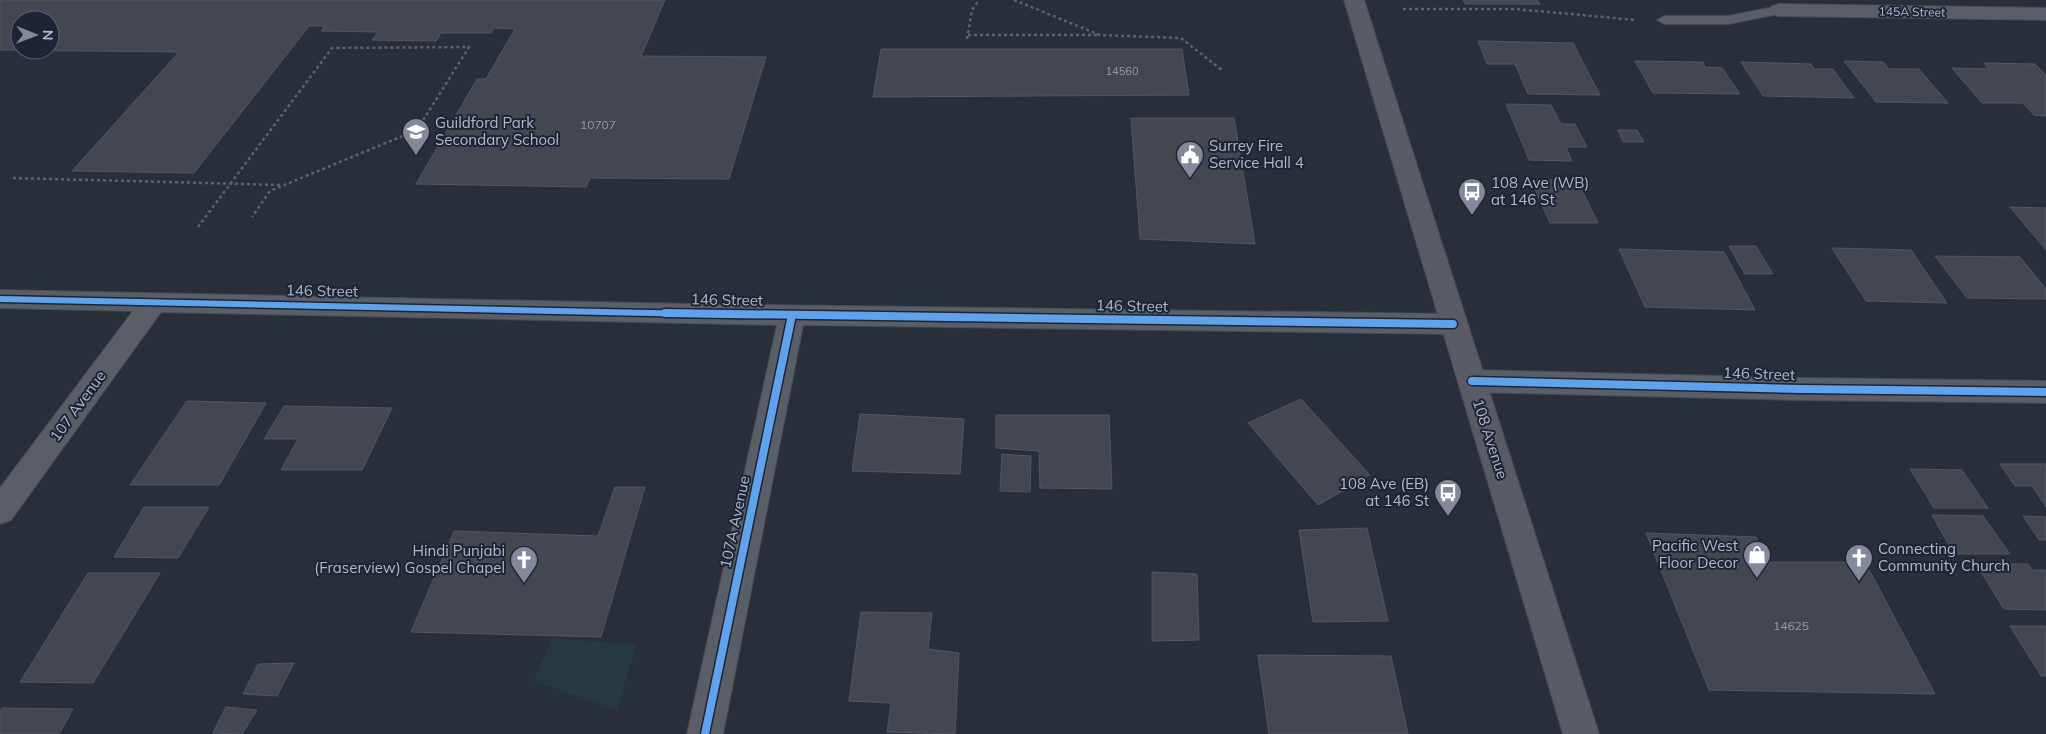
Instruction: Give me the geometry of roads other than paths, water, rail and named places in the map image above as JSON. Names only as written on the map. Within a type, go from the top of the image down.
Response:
[{"type":"main road","name":"108 Avenue","points":[[1354,0],[1581,734]]},
{"type":"street","name":"145A Street","points":[[1779,10],[2046,14]]},
{"type":"street","name":"146 Street","points":[[0,299],[792,315],[1453,324]]},
{"type":"street","name":"107 Avenue","points":[[0,511],[155,301]]},
{"type":"street","name":"107A Avenue","points":[[704,734],[792,315]]},
{"type":"street","name":"146 Street","points":[[1472,381],[1801,389],[2046,392]]},
{"type":"lane","points":[[1664,20],[1728,20],[1779,10]]},
{"type":"place","name":"Guildford Park Secondary School","points":[[416,156]]},
{"type":"place","name":"Surrey Fire Service Hall 4","points":[[1190,179]]},
{"type":"place","name":"108 Ave (WB) at 146 St","points":[[1472,216]]},
{"type":"place","name":"108 Ave (EB) at 146 St","points":[[1448,517]]},
{"type":"place","name":"Pacific West Floor Decor","points":[[1757,579]]},
{"type":"place","name":"Connecting Community Church","points":[[1859,582]]},
{"type":"place","name":"Hindi Punjabi (Fraserview) Gospel Chapel","points":[[524,584]]}]
